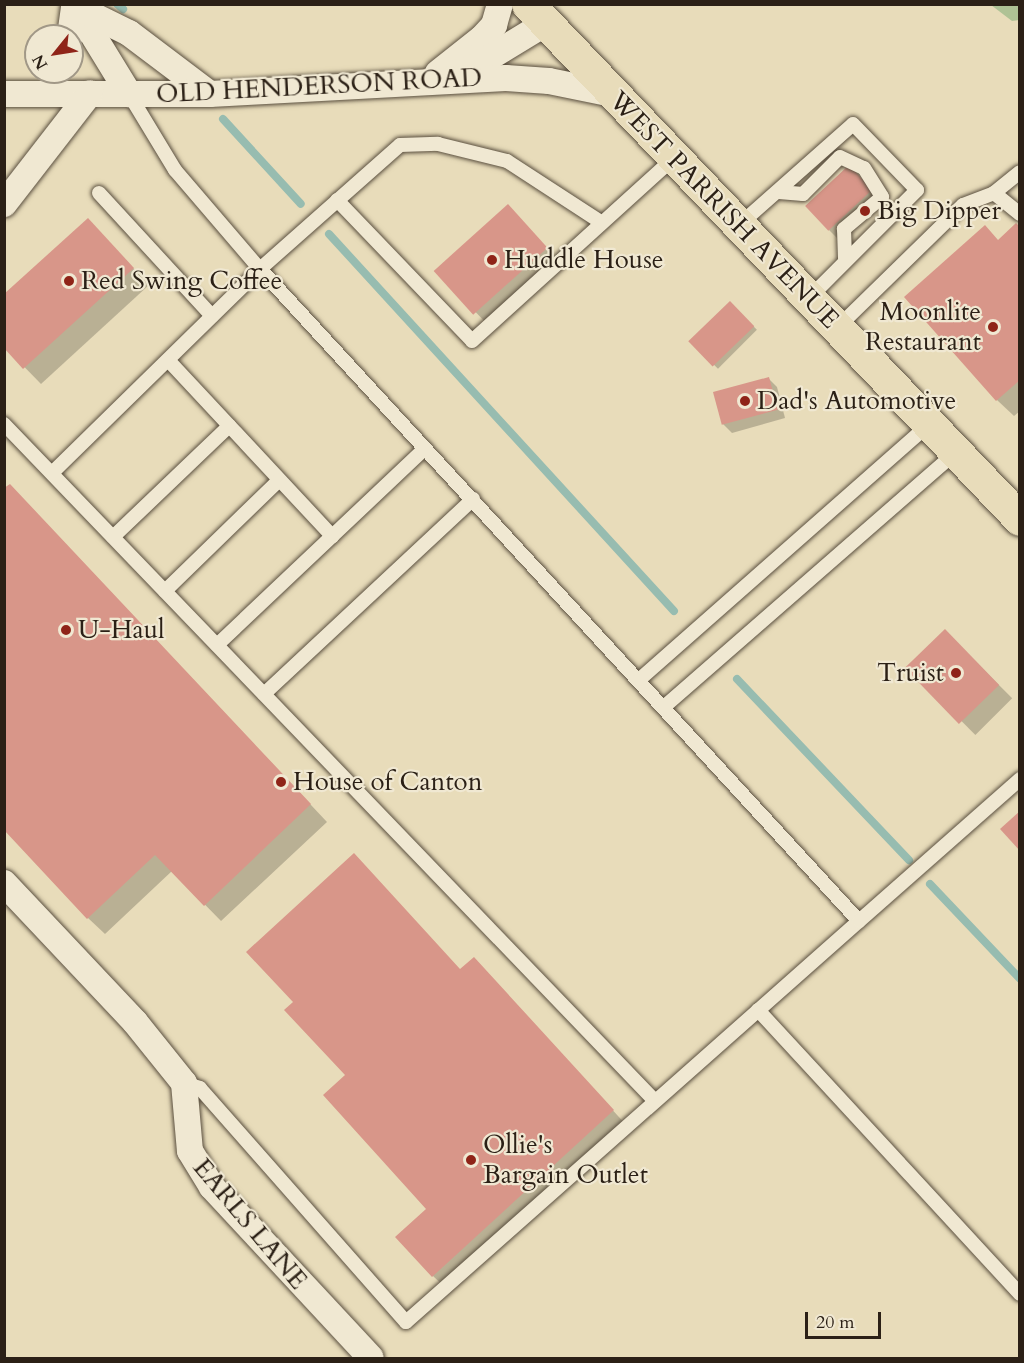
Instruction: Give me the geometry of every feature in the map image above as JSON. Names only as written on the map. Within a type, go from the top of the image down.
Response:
[{"type":"main road","name":"WEST PARRISH AVENUE","points":[[537,14],[1020,519]]},
{"type":"street","points":[[428,80],[482,38],[494,25],[500,4]]},
{"type":"street","points":[[71,24],[73,5],[129,33],[210,94]]},
{"type":"street","name":"OLD HENDERSON ROAD","points":[[73,5],[94,32],[129,94],[210,94],[428,80],[549,81],[614,94]]},
{"type":"street","points":[[428,80],[469,70],[537,14]]},
{"type":"street","points":[[35,93],[42,84]]},
{"type":"street","points":[[4,204],[90,93]]},
{"type":"street","points":[[4,94],[129,94]]},
{"type":"street","points":[[4,882],[135,1022],[184,1083]]},
{"type":"street","name":"EARLS LANE","points":[[184,1083],[190,1151],[212,1187],[371,1359]]},
{"type":"lane","points":[[129,94],[175,170],[260,270],[665,706],[859,921]]},
{"type":"lane","points":[[739,225],[779,192],[853,124],[917,190],[808,298]]},
{"type":"lane","points":[[52,473],[260,270],[400,145],[438,144],[507,161],[602,223]]},
{"type":"lane","points":[[337,200],[472,341],[674,158]]},
{"type":"lane","points":[[779,192],[803,194],[840,158],[864,168],[882,197],[844,229],[845,260]]},
{"type":"lane","points":[[837,328],[963,205],[994,193],[1020,172]]},
{"type":"lane","points":[[99,192],[212,316]]},
{"type":"lane","points":[[994,193],[1004,205],[1020,214]]},
{"type":"lane","points":[[168,360],[332,536]]},
{"type":"lane","points":[[4,424],[655,1101]]},
{"type":"lane","points":[[640,679],[929,424]]},
{"type":"lane","points":[[113,537],[229,426]]},
{"type":"lane","points":[[217,645],[425,448]]},
{"type":"lane","points":[[665,706],[956,452]]},
{"type":"lane","points":[[165,591],[279,480]]},
{"type":"lane","points":[[264,694],[473,499]]},
{"type":"lane","points":[[184,1083],[200,1088],[406,1322],[1020,779]]},
{"type":"lane","points":[[758,1010],[1020,1294]]},
{"type":"green space","points":[[991,5],[1019,5],[1019,20],[1012,21]]},
{"type":"building","points":[[849,165],[872,190],[828,231],[805,206]]},
{"type":"building","name":"Huddle House","points":[[508,204],[547,248],[473,315],[434,271]]},
{"type":"building","name":"Red Swing Coffee","points":[[88,218],[134,268],[23,369],[4,348],[4,294]]},
{"type":"building","points":[[1016,223],[1020,227],[1020,380],[996,401],[904,297],[985,225],[998,240]]},
{"type":"building","points":[[730,301],[754,326],[713,366],[688,341]]},
{"type":"building","name":"Dad's Automotive","points":[[769,377],[778,410],[722,425],[713,392]]},
{"type":"building","points":[[10,484],[311,804],[204,906],[155,855],[87,919],[4,830],[4,488]]},
{"type":"building","points":[[945,629],[999,685],[959,724],[905,668]]},
{"type":"building","points":[[1020,811],[1020,851],[1000,829]]},
{"type":"building","name":"Ollie's Bargain Outlet","points":[[354,853],[460,969],[474,957],[614,1110],[432,1277],[395,1237],[426,1209],[323,1095],[345,1075],[284,1010],[293,1002],[246,952]]},
{"type":"waterway","points":[[117,4],[123,9]]},
{"type":"waterway","points":[[223,119],[301,204]]},
{"type":"waterway","points":[[329,234],[674,611]]},
{"type":"waterway","points":[[737,679],[909,860]]},
{"type":"waterway","points":[[930,884],[1020,979]]},
{"type":"place","name":"Big Dipper","points":[[865,211]]},
{"type":"place","name":"Huddle House","points":[[492,260]]},
{"type":"place","name":"Red Swing Coffee","points":[[69,281]]},
{"type":"place","name":"Moonlite Restaurant","points":[[993,327]]},
{"type":"place","name":"Dad's Automotive","points":[[745,401]]},
{"type":"place","name":"U-Haul","points":[[66,630]]},
{"type":"place","name":"Truist","points":[[956,673]]},
{"type":"place","name":"House of Canton","points":[[281,782]]},
{"type":"place","name":"Ollie's Bargain Outlet","points":[[471,1160]]}]
